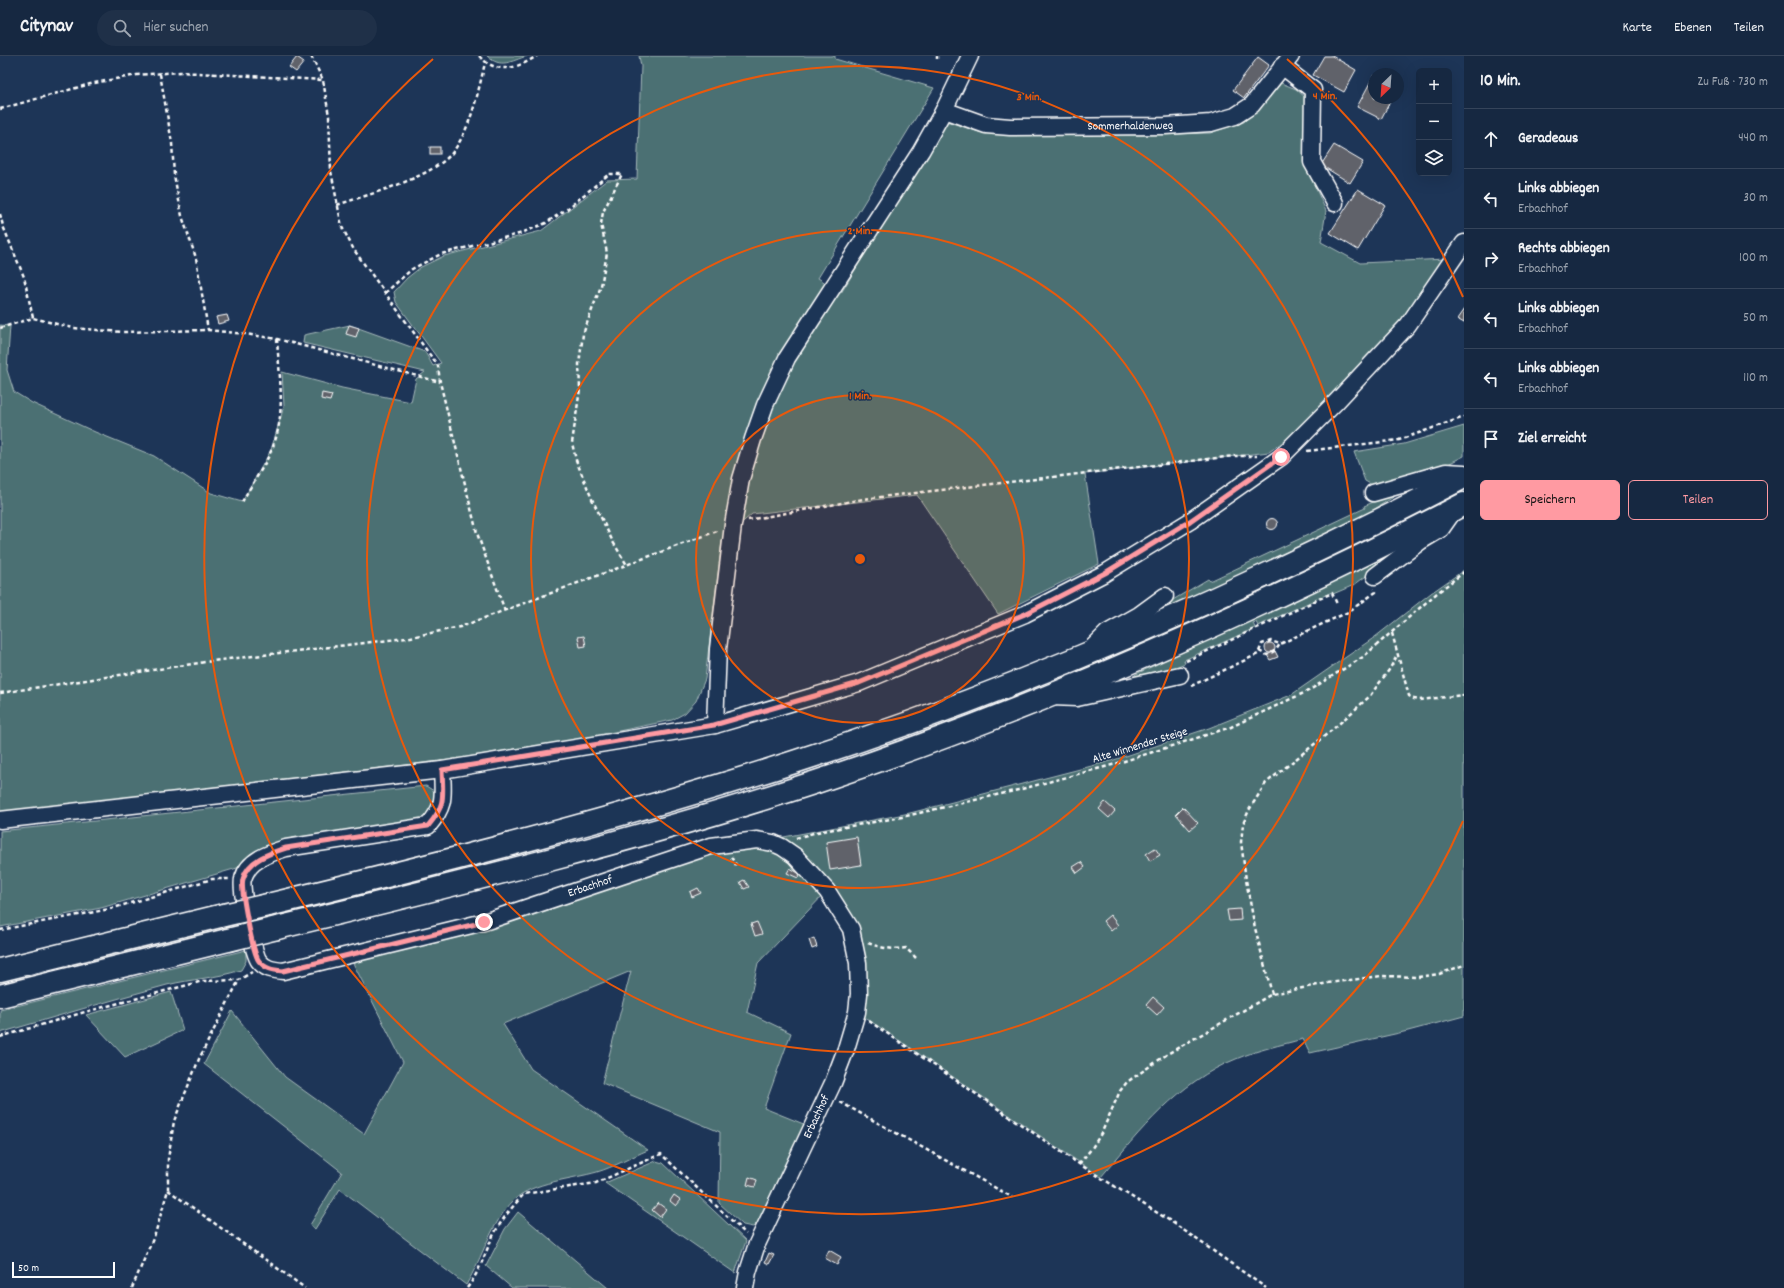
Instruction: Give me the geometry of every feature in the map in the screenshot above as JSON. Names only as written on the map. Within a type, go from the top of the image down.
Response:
[{"type":"highway","points":[[0,970],[515,843],[654,806],[795,762],[956,706],[1164,622],[1251,583],[1351,535],[1464,476]]},
{"type":"highway","points":[[0,996],[406,897],[553,859],[758,800],[891,756],[1046,697],[1171,645],[1263,604],[1367,554],[1459,506]]},
{"type":"street","points":[[714,725],[718,650],[733,525],[742,479],[753,439],[765,405],[787,358],[894,194],[944,110],[970,56]]},
{"type":"street","points":[[1286,61],[1313,90],[1312,162],[1335,203]]},
{"type":"street","name":"Sommerhaldenweg","points":[[944,110],[986,125],[1010,127],[1165,126],[1211,123],[1235,116],[1252,105],[1286,61]]},
{"type":"street","points":[[0,820],[442,770],[714,725],[859,683],[1025,614],[1105,573],[1190,521],[1281,457],[1336,402],[1408,325],[1464,243]]},
{"type":"street","points":[[1374,493],[1446,472],[1464,473]]},
{"type":"street","points":[[1372,580],[1421,541],[1441,529],[1459,506]]},
{"type":"street","points":[[1085,655],[1107,633],[1139,615],[1165,596]]},
{"type":"street","points":[[1046,697],[1077,698],[1185,674]]},
{"type":"street","points":[[263,965],[255,954],[243,892],[242,879],[248,870],[264,855],[286,848],[428,826],[436,816],[444,801],[442,770]]},
{"type":"street","name":"Erbachhof","points":[[263,965],[271,970],[283,971],[484,922],[711,846],[757,840],[773,842],[782,847],[795,856],[827,891],[852,929],[858,963],[859,994],[857,1012],[846,1049],[828,1094],[757,1244],[748,1272],[745,1288]]},
{"type":"path","points":[[311,56],[323,80],[329,116],[331,171],[342,227],[354,250],[438,366],[440,382],[477,533],[504,611]]},
{"type":"path","points":[[479,56],[486,63],[495,68],[504,69],[537,56]]},
{"type":"path","points":[[337,205],[412,178],[438,166],[454,151],[468,126],[486,63]]},
{"type":"path","points":[[0,109],[94,83],[137,75],[180,72],[323,80]]},
{"type":"path","points":[[160,74],[172,143],[174,175],[182,216],[196,258],[208,330]]},
{"type":"path","points":[[385,294],[412,269],[441,254],[519,234],[546,223],[567,209],[609,174],[622,174],[603,212],[600,224],[607,253],[601,286],[583,334],[579,364],[580,389],[572,443],[576,460],[592,499],[612,542],[627,565]]},
{"type":"path","points":[[0,214],[3,226],[24,277],[33,318]]},
{"type":"path","points":[[0,328],[33,318],[73,328],[122,332],[208,330],[277,339],[440,382]]},
{"type":"path","points":[[242,502],[271,450],[277,429],[281,405],[277,339]]},
{"type":"path","points":[[0,693],[212,661],[406,638],[460,627],[752,518],[863,498],[1234,456],[1281,457],[1304,452],[1399,440],[1464,418]]},
{"type":"path","name":"Alte Winnender Steige","points":[[782,847],[790,840],[817,832],[902,817],[1018,790],[1112,765],[1231,727],[1308,691],[1363,657],[1436,593],[1464,572]]},
{"type":"path","points":[[1259,651],[1267,655],[1276,650],[1280,644],[1333,620],[1365,601],[1376,592],[1372,580]]},
{"type":"path","points":[[1280,644],[1271,641],[1262,644],[1258,654],[1189,686],[1185,674],[1185,661],[1332,593],[1337,604]]},
{"type":"path","points":[[1392,633],[1409,696],[1414,700],[1419,700],[1464,695]]},
{"type":"path","points":[[1272,994],[1255,928],[1241,842],[1243,824],[1248,810],[1266,783],[1369,698],[1398,654]]},
{"type":"path","points":[[0,930],[110,910],[212,879],[242,879]]},
{"type":"path","points":[[853,937],[879,948],[906,948],[916,958]]},
{"type":"path","points":[[0,1037],[85,1012],[203,981],[239,980],[263,965]]},
{"type":"path","points":[[1079,1164],[1092,1148],[1102,1132],[1120,1091],[1128,1082],[1169,1053],[1272,994],[1328,983],[1373,977],[1418,977],[1439,974],[1464,965]]},
{"type":"path","points":[[132,1288],[154,1234],[168,1190],[168,1159],[174,1121],[199,1060],[239,980]]},
{"type":"path","points":[[857,1012],[1079,1164],[1172,1222],[1266,1288]]},
{"type":"path","points":[[828,1094],[1012,1197]]},
{"type":"path","points":[[467,1288],[482,1263],[494,1234],[508,1211],[524,1194],[596,1183],[661,1154],[757,1244]]},
{"type":"path","points":[[168,1190],[305,1288]]},
{"type":"green space","points":[[487,56],[527,56],[511,62],[502,63],[492,60]]},
{"type":"green space","points":[[639,56],[835,56],[835,59],[934,88],[818,278],[841,293],[946,121],[979,132],[1142,135],[1210,133],[1244,122],[1281,83],[1296,89],[1306,98],[1308,171],[1326,211],[1321,242],[1360,263],[1446,259],[1400,328],[1299,430],[1269,452],[1085,474],[1099,564],[998,614],[917,495],[752,514],[722,540],[705,679],[696,701],[685,713],[672,720],[585,738],[441,761],[0,812],[0,325],[10,326],[7,370],[14,392],[32,403],[95,432],[154,456],[211,493],[242,502],[271,450],[284,406],[282,372],[342,388],[411,402],[416,379],[425,372],[303,343],[304,335],[350,325],[425,352],[433,366],[441,363],[396,302],[394,292],[407,278],[421,267],[444,256],[541,231],[607,180],[637,179],[641,66]]},
{"type":"green space","points":[[1464,426],[1464,456],[1446,465],[1374,486],[1365,481],[1354,452],[1404,444]]},
{"type":"green space","points":[[1395,493],[1398,494],[1370,512],[1155,615],[1156,610],[1208,579],[1210,581],[1365,508],[1364,506]]},
{"type":"green space","points":[[1394,553],[1392,557],[1354,585],[1333,594],[1332,592],[1258,626],[1256,622],[1253,623],[1255,628],[1184,660],[1185,663],[1169,670],[1131,678],[1136,674]]},
{"type":"green space","points":[[1464,570],[1464,1016],[1408,1031],[1310,1053],[1303,1039],[1261,1050],[1236,1059],[1215,1069],[1178,1094],[1161,1109],[1130,1142],[1101,1177],[857,1012],[858,963],[827,891],[758,963],[747,1012],[791,1033],[764,1108],[806,1125],[760,1220],[753,1227],[743,1225],[719,1203],[720,1132],[602,1083],[631,971],[503,1024],[531,1069],[648,1150],[603,1170],[542,1185],[522,1194],[514,1200],[499,1219],[466,1285],[340,1189],[315,1229],[310,1225],[342,1172],[204,1064],[232,1011],[285,1077],[364,1134],[403,1062],[352,961],[710,851],[910,813],[1111,761],[1209,728],[1291,695],[1375,637],[1431,593]]},
{"type":"green space","points":[[426,786],[437,793],[430,813],[418,820],[244,866],[101,908],[0,927],[0,831]]},
{"type":"green space","points":[[246,950],[246,961],[241,970],[223,975],[167,985],[0,1033],[0,1010]]},
{"type":"green space","points":[[171,992],[183,1030],[125,1057],[86,1015]]},
{"type":"green space","points":[[656,1161],[663,1163],[746,1241],[735,1273],[605,1183]]},
{"type":"green space","points":[[518,1212],[608,1288],[512,1288],[486,1266],[505,1229]]},
{"type":"building","points":[[1324,56],[1332,56],[1356,70],[1344,92],[1313,75]]},
{"type":"building","points":[[297,57],[304,62],[296,72],[289,67]]},
{"type":"building","points":[[1258,57],[1269,65],[1244,98],[1233,90]]},
{"type":"building","points":[[1368,86],[1368,104],[1389,104],[1381,119],[1357,107]]},
{"type":"building","points":[[1334,145],[1363,162],[1350,183],[1321,165]]},
{"type":"building","points":[[430,147],[440,147],[440,154],[430,154]]},
{"type":"building","points":[[1358,189],[1385,205],[1358,250],[1330,233]]},
{"type":"building","points":[[1464,309],[1464,323],[1457,319]]},
{"type":"building","points":[[227,315],[229,321],[218,324],[216,317]]},
{"type":"building","points":[[349,325],[359,328],[356,337],[346,334]]},
{"type":"building","points":[[322,393],[332,395],[330,401],[321,399]]},
{"type":"building","points":[[1270,519],[1274,519],[1276,520],[1276,528],[1270,529],[1267,526],[1267,522]]},
{"type":"building","points":[[584,636],[586,646],[580,647],[578,637]]},
{"type":"building","points":[[1268,643],[1272,643],[1274,644],[1274,652],[1268,653],[1265,650],[1265,646]]},
{"type":"building","points":[[1275,651],[1278,657],[1270,660],[1267,655]]},
{"type":"building","points":[[1105,802],[1115,811],[1109,818],[1099,809]]},
{"type":"building","points":[[1183,807],[1198,823],[1190,830],[1176,814]]},
{"type":"building","points":[[857,837],[861,865],[830,870],[826,842]]},
{"type":"building","points":[[1155,848],[1160,855],[1150,861],[1146,854]]},
{"type":"building","points":[[1081,862],[1085,867],[1077,873],[1073,867]]},
{"type":"building","points":[[790,868],[800,874],[798,878],[787,873]]},
{"type":"building","points":[[744,880],[749,887],[744,889],[740,882]]},
{"type":"building","points":[[698,888],[701,893],[692,897],[690,892]]},
{"type":"building","points":[[1240,909],[1241,920],[1229,921],[1227,910]]},
{"type":"building","points":[[1110,915],[1118,925],[1111,931],[1103,921]]},
{"type":"building","points":[[757,922],[762,934],[755,936],[751,924]]},
{"type":"building","points":[[814,938],[817,947],[812,949],[809,940]]},
{"type":"building","points":[[1153,997],[1164,1007],[1157,1015],[1146,1005]]},
{"type":"building","points":[[749,1177],[757,1180],[755,1187],[747,1185]]},
{"type":"building","points":[[674,1195],[681,1200],[676,1206],[670,1201]]},
{"type":"building","points":[[658,1203],[666,1209],[660,1217],[652,1210]]},
{"type":"building","points":[[829,1250],[841,1257],[837,1265],[825,1258]]},
{"type":"building","points":[[769,1253],[774,1255],[769,1264],[765,1262]]},
{"type":"route","points":[[484,922],[283,971],[271,970],[257,959],[255,954],[243,892],[242,879],[254,862],[264,855],[286,848],[428,826],[436,816],[444,801],[442,770],[714,725],[859,683],[930,655],[1025,614],[1105,573],[1190,521],[1281,457]]}]
